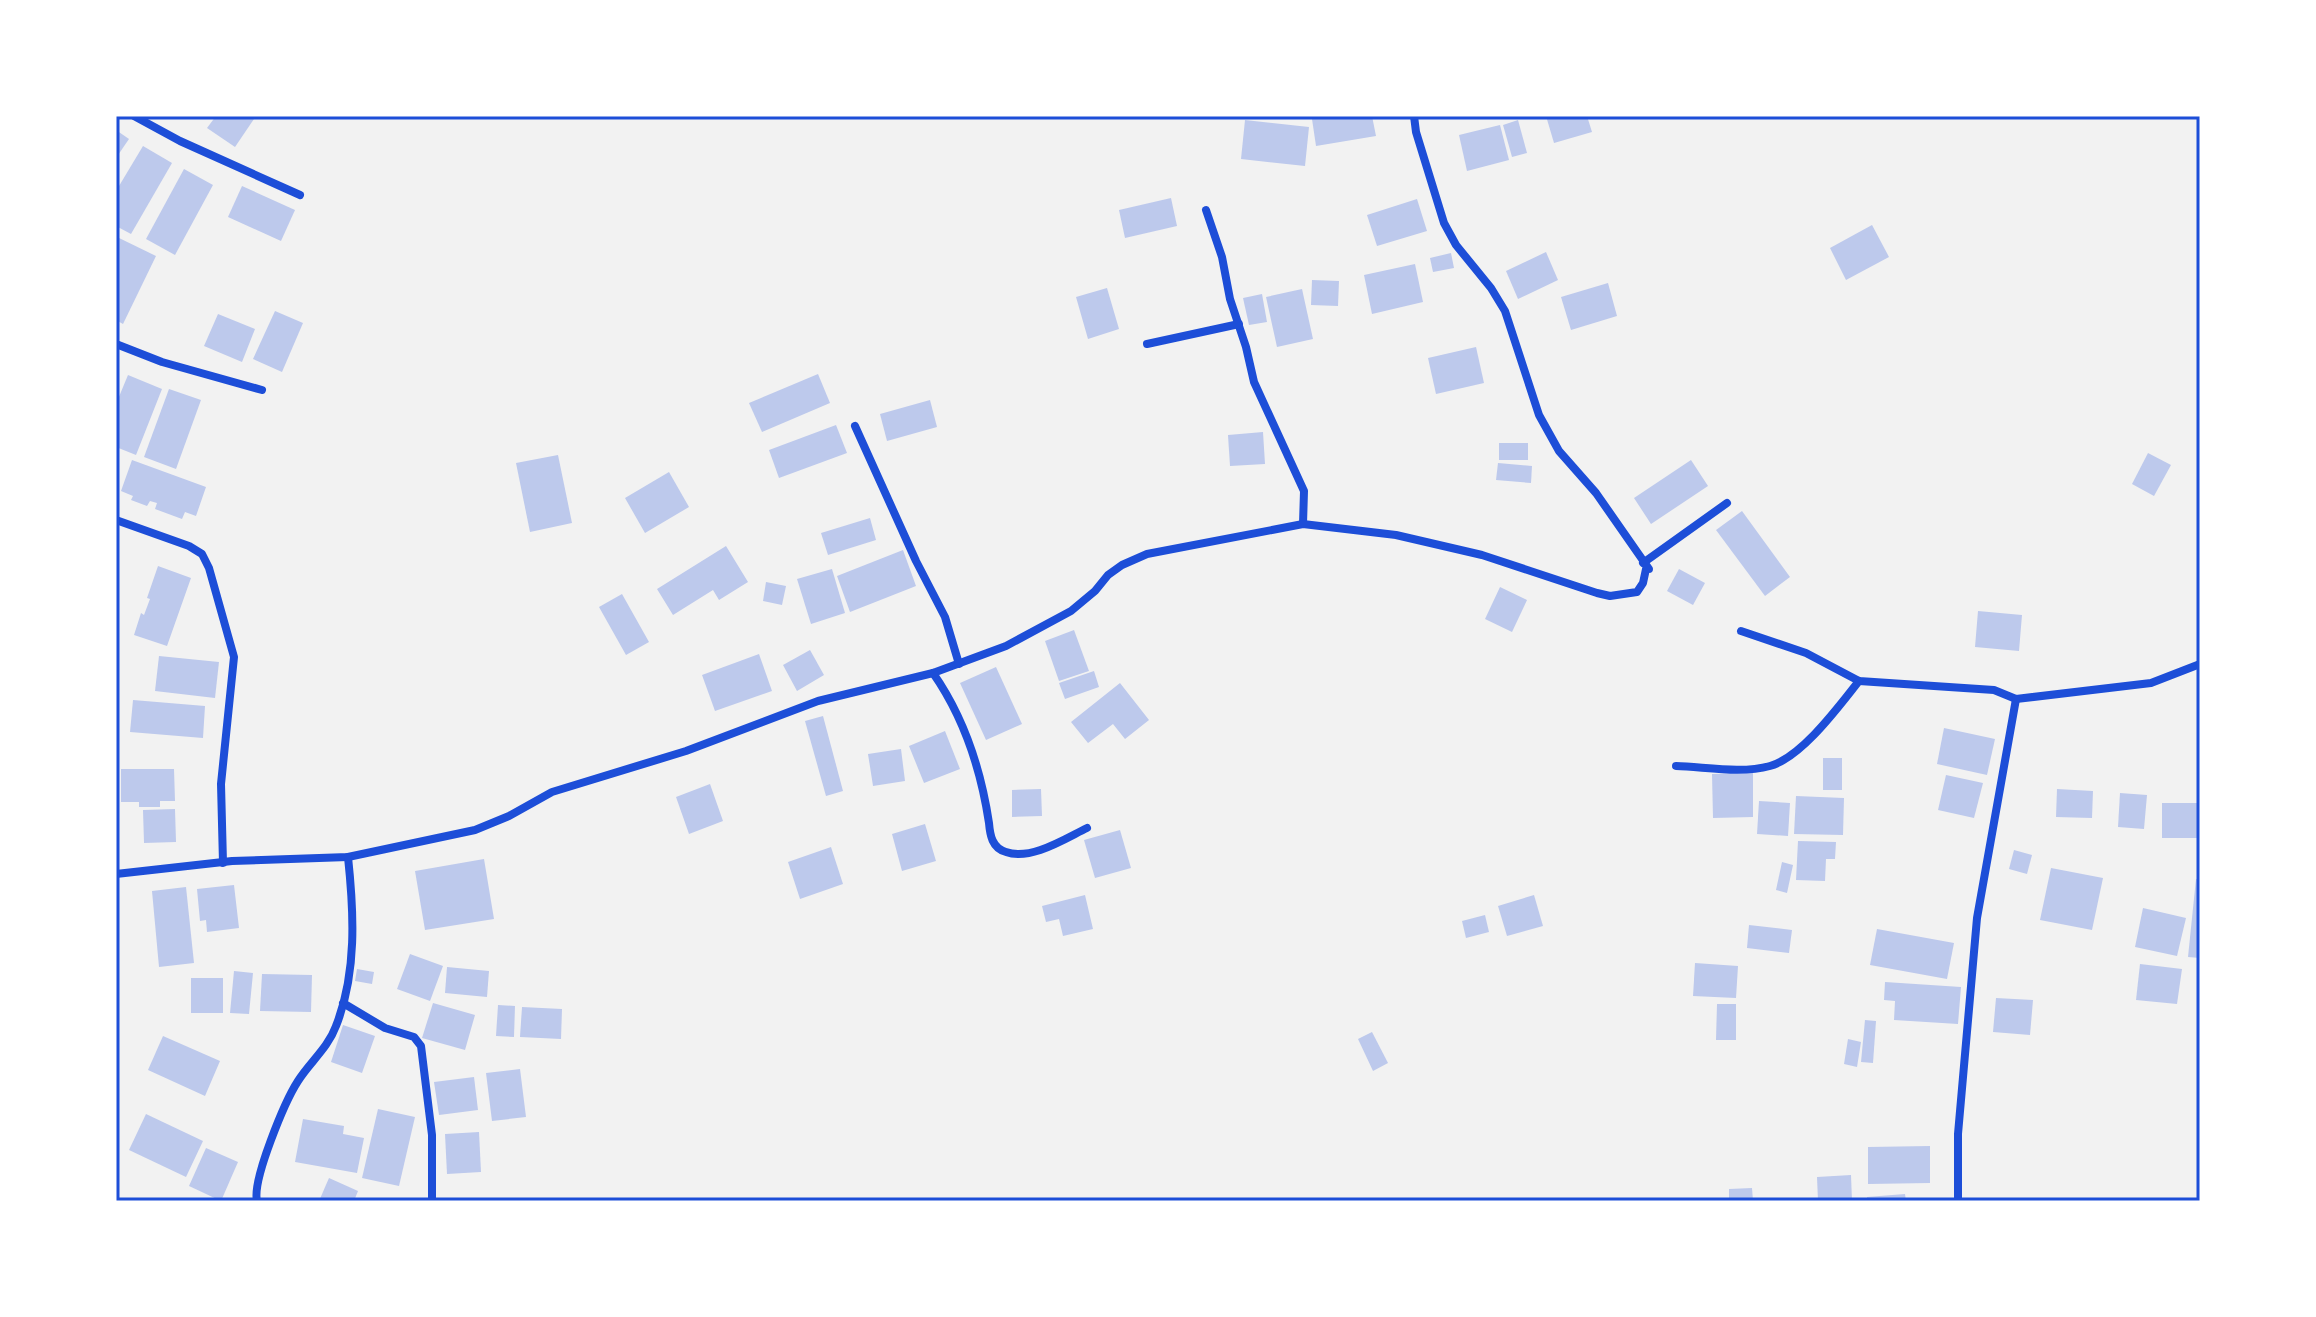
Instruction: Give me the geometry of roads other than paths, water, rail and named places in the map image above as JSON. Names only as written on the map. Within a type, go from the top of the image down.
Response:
[{"type":"street","points":[[134,116],[180,141],[300,195]]},
{"type":"street","points":[[116,874],[223,863],[348,857],[475,830],[552,792],[686,751],[818,701],[933,673],[1006,646],[1071,611],[1089,597],[1108,575],[1147,554],[1303,524],[1396,535],[1482,555],[1610,596],[1637,592],[1646,569],[1649,569],[1603,503],[1559,451],[1539,415],[1505,311],[1491,288],[1456,245],[1444,223],[1414,116]]},
{"type":"street","points":[[1206,210],[1222,257],[1230,299],[1254,382],[1304,491],[1303,524]]},
{"type":"street","points":[[1147,344],[1239,324]]},
{"type":"street","points":[[116,344],[162,362],[262,390]]},
{"type":"street","points":[[855,426],[945,617],[959,664]]},
{"type":"street","points":[[1643,563],[1727,503]]},
{"type":"street","points":[[116,520],[189,546],[202,554],[209,568],[234,657],[221,784],[223,863]]},
{"type":"street","points":[[1741,631],[1806,653],[1859,681],[1994,690],[2016,699],[2151,683],[2200,664]]},
{"type":"street","points":[[933,673],[948,694],[964,731],[993,842],[1000,849],[1019,854],[1087,828]]},
{"type":"street","points":[[1676,766],[1753,769],[1774,765],[1815,735],[1859,681]]},
{"type":"street","points":[[1958,1201],[1958,1134],[1977,918],[2016,699]]},
{"type":"street","points":[[257,1201],[256,1185],[288,1100],[297,1082],[330,1039],[343,1003],[352,949],[352,893],[348,857]]},
{"type":"street","points":[[343,1003],[385,1028],[414,1037],[421,1046],[432,1135],[432,1201]]}]
